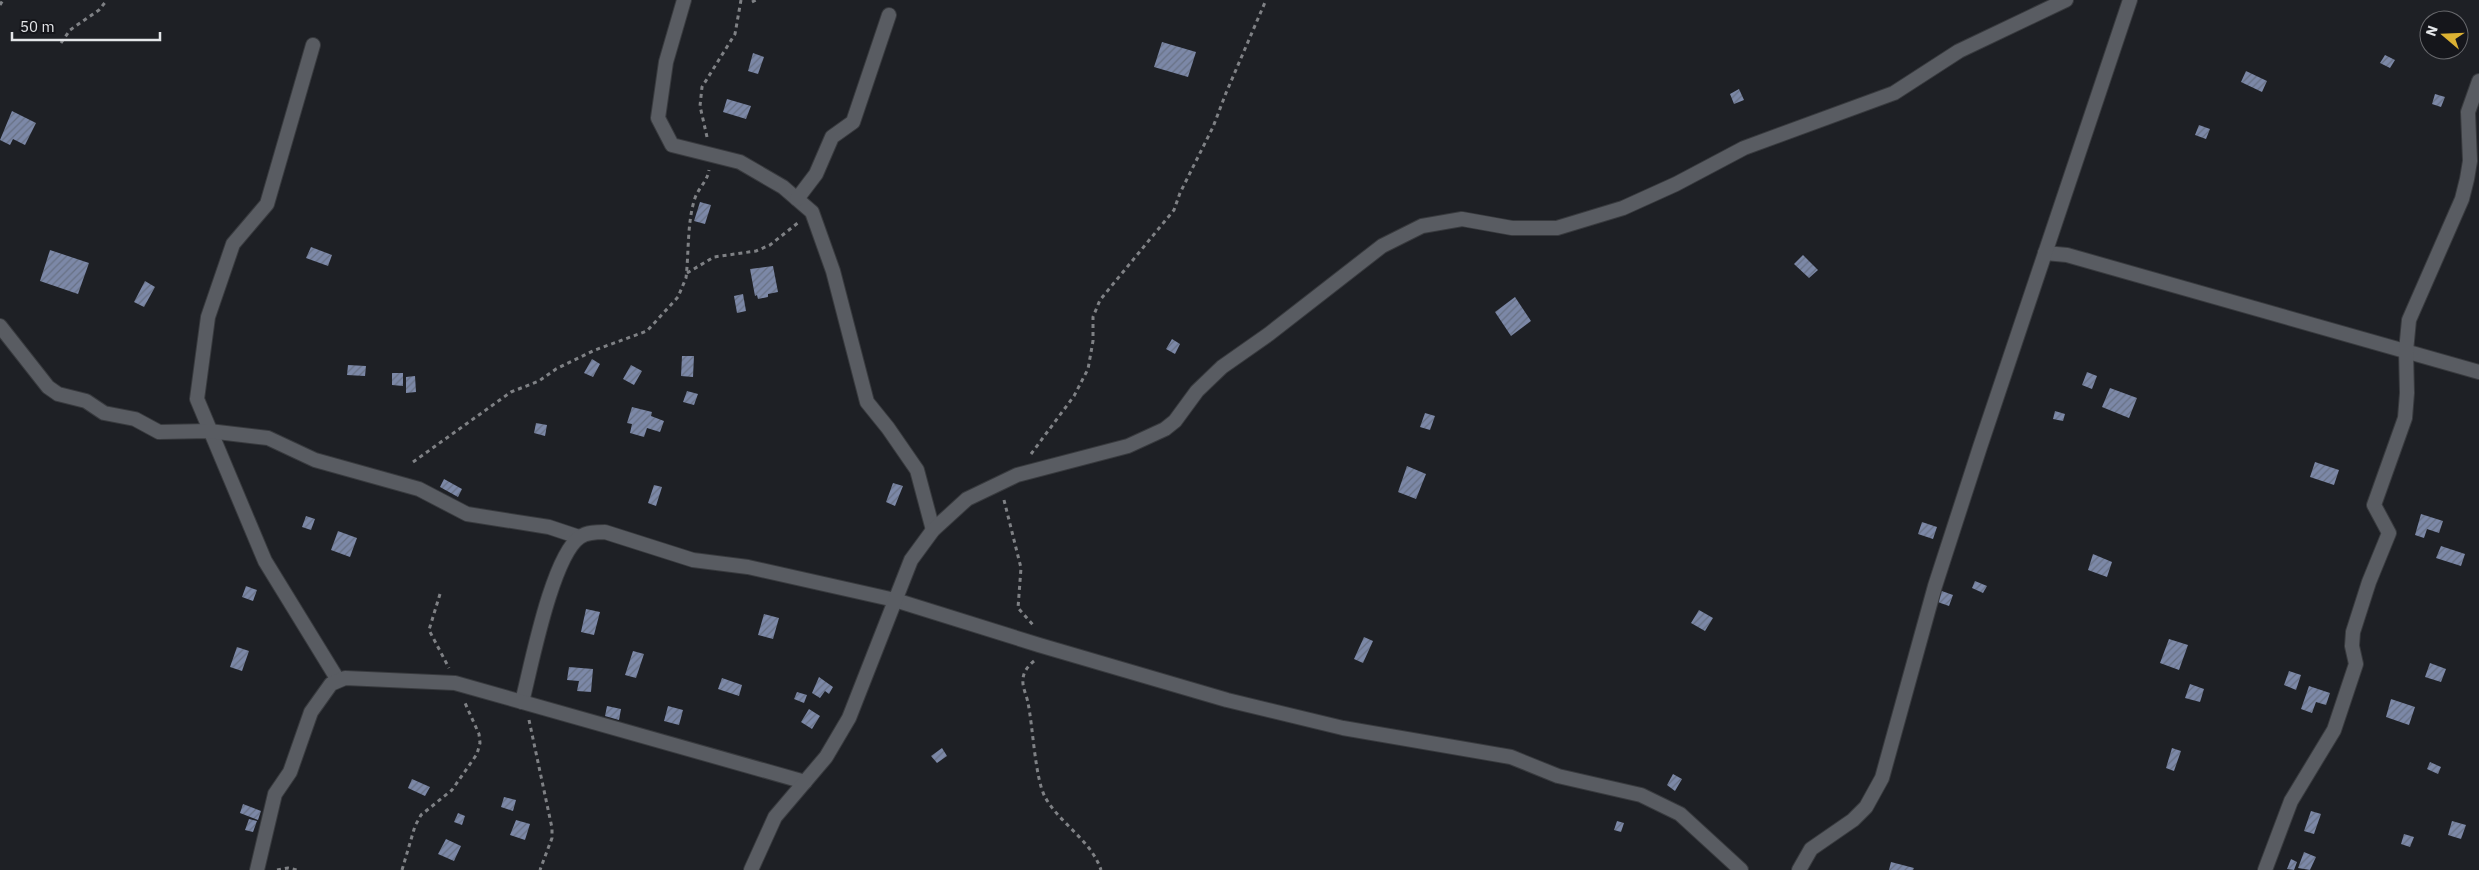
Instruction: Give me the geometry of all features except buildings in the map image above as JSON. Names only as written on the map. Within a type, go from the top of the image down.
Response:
[{"type":"street","points":[[684,0],[666,62],[658,118],[672,145],[740,162],[783,187],[812,212],[833,271],[867,402],[888,428],[917,470],[933,530]]},
{"type":"street","points":[[751,870],[775,816],[826,757],[850,718],[911,560],[933,530],[966,499],[1016,475],[1128,446],[1165,429],[1222,367],[1292,316],[1382,246],[1422,226],[1462,218],[1512,228],[1557,228],[1623,208],[1676,184],[1744,148],[1894,93],[1959,51],[2066,0]]},
{"type":"street","points":[[1799,870],[1811,849],[1853,820],[1866,807],[1882,778],[1935,586],[2130,0]]},
{"type":"street","points":[[797,199],[816,174],[832,137],[853,122],[890,16]]},
{"type":"street","points":[[313,45],[267,204],[233,244],[208,317],[196,399],[265,561],[338,680]]},
{"type":"street","points":[[2265,870],[2291,801],[2334,730],[2356,664],[2352,646],[2354,632],[2369,582],[2388,533],[2374,505],[2405,418],[2407,393],[2406,351],[2409,320],[2462,199],[2470,161],[2468,112],[2479,80]]},
{"type":"street","points":[[2045,254],[2067,254],[2479,372]]},
{"type":"street","points":[[0,326],[48,387],[58,394],[86,402],[110,415],[134,419],[159,432],[209,431],[268,438],[315,460],[419,489],[468,514],[548,527],[579,538]]},
{"type":"street","points":[[525,703],[552,588],[562,560],[579,538],[593,532],[605,532],[692,560],[748,567],[895,600],[1039,645],[1227,700],[1343,728],[1511,757],[1558,776],[1641,795],[1680,814],[1741,870]]},
{"type":"street","points":[[257,870],[275,794],[290,772],[311,712],[321,697],[338,680],[345,678],[405,679],[455,683],[805,782]]},
{"type":"path","points":[[0,5],[3,0]]},
{"type":"path","points":[[61,43],[70,30],[99,10],[107,0]]},
{"type":"path","points":[[414,462],[511,392],[539,381],[556,369],[595,350],[647,331],[678,297],[687,273],[692,211],[695,197],[708,176],[710,154],[700,106],[702,87],[735,34],[741,0]]},
{"type":"path","points":[[1016,475],[1074,396],[1088,369],[1094,341],[1093,318],[1100,300],[1174,210],[1180,193],[1214,127],[1226,93],[1266,0]]},
{"type":"path","points":[[687,273],[714,257],[756,251],[770,245],[812,212]]},
{"type":"path","points":[[1000,482],[1021,568],[1018,608],[1038,634],[1039,645],[1036,660],[1024,672],[1022,682],[1032,727],[1040,784],[1045,797],[1092,853],[1100,870]]},
{"type":"path","points":[[402,870],[415,826],[421,815],[452,790],[473,762],[480,743],[475,724],[455,683],[446,658],[430,634],[429,630],[440,594]]},
{"type":"path","points":[[525,703],[552,828],[552,838],[540,870]]},
{"type":"path","points":[[277,870],[288,868],[297,870]]}]
